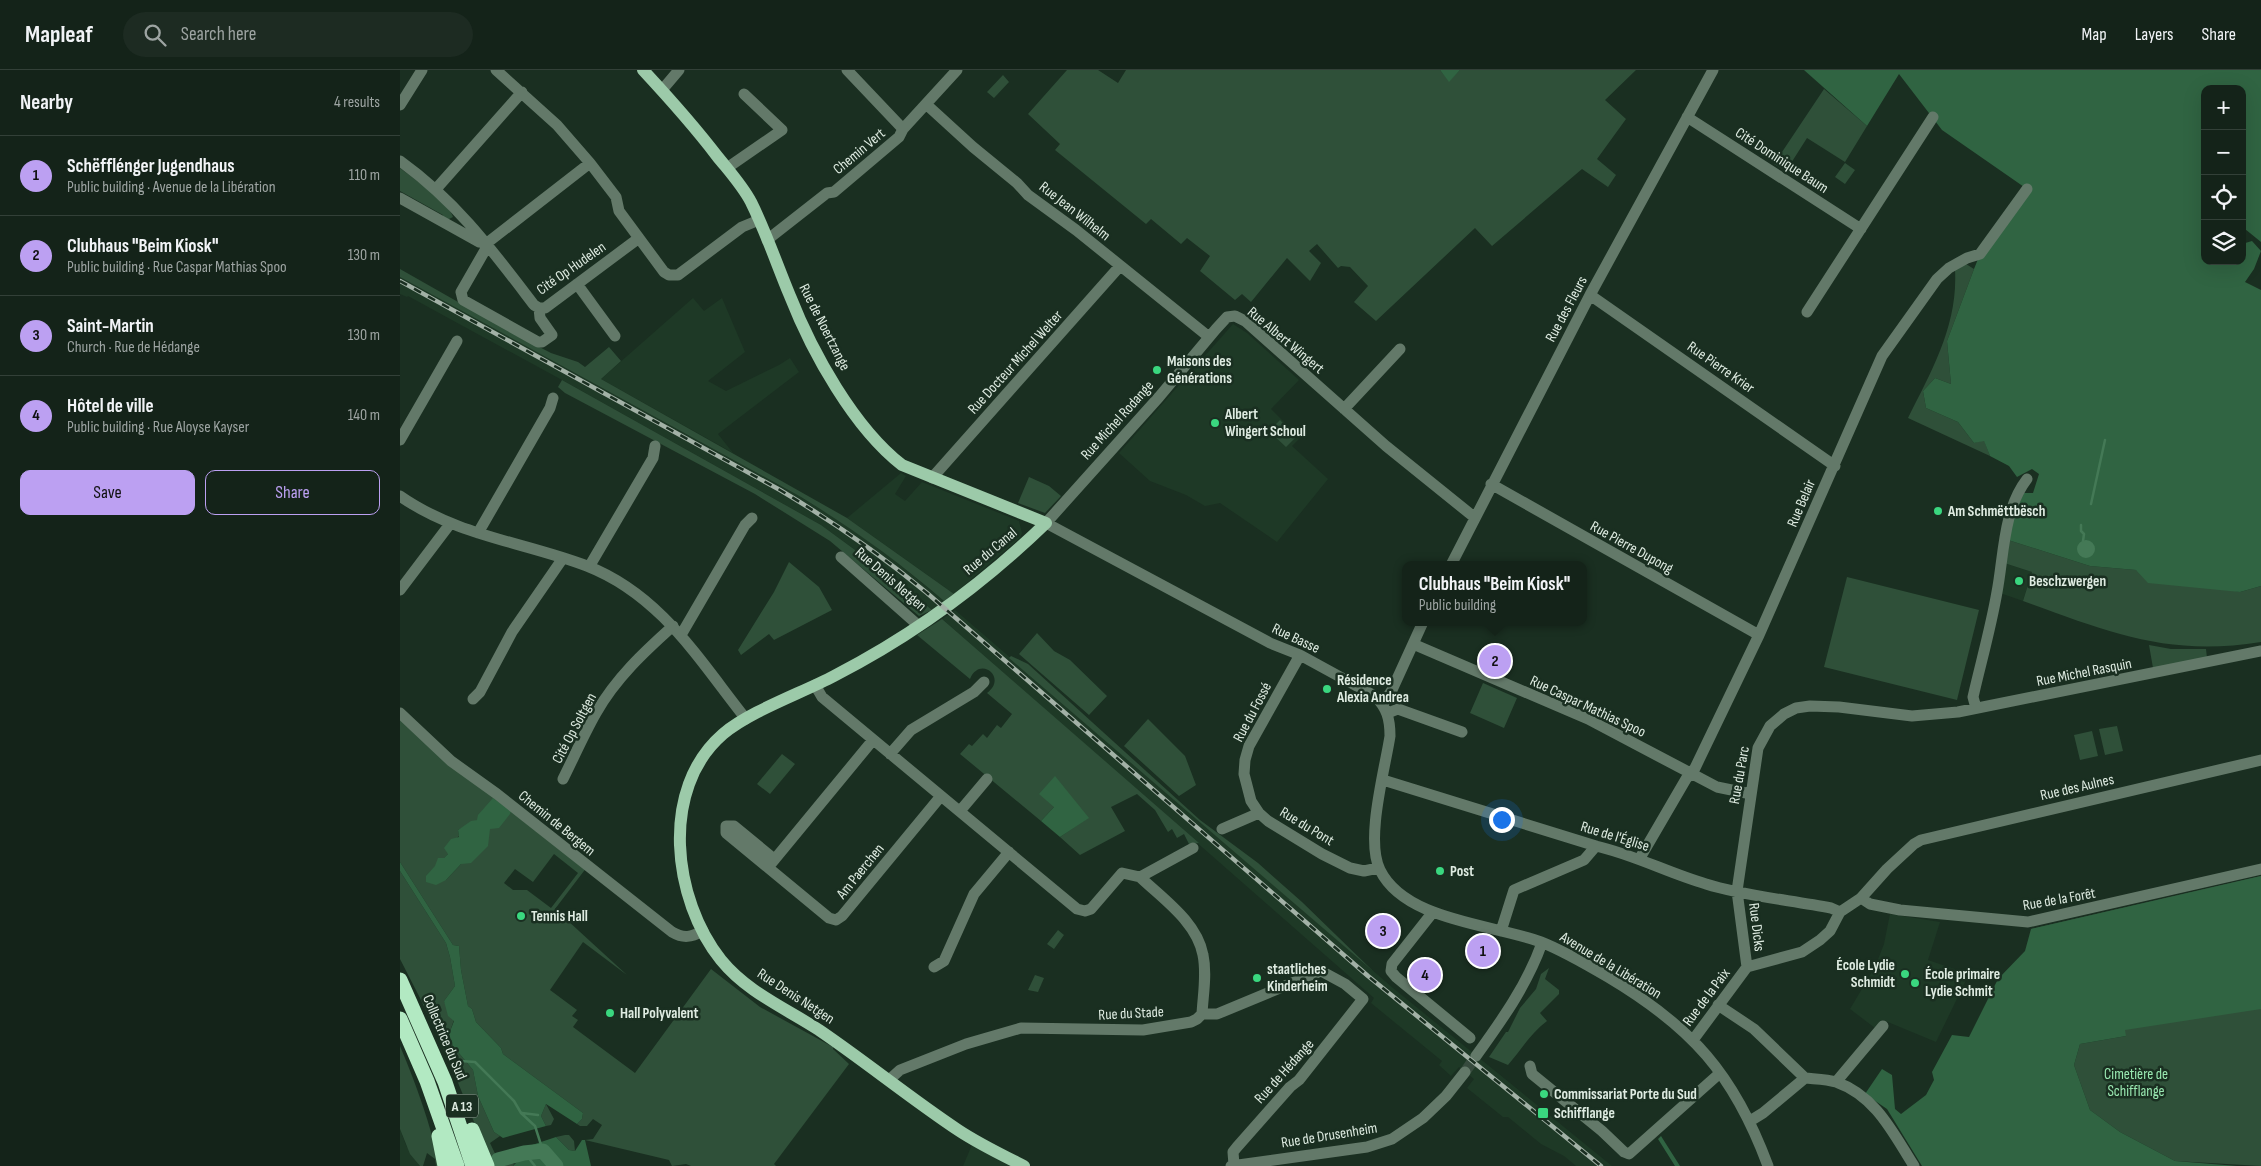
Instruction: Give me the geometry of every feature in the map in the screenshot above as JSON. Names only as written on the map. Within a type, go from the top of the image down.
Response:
[{"type":"highway","name":"Collectrice du Sud","points":[[400,980],[432,1048],[474,1166]]},
{"type":"highway","name":"A 13","points":[[400,1018],[427,1081],[458,1166]]},
{"type":"highway","name":"A 13","points":[[432,1048],[451,1080],[487,1166]]},
{"type":"highway","name":"A 13","points":[[427,1081],[446,1166]]},
{"type":"main road","name":"Rue de Noertzange","points":[[643,70],[727,168],[750,200],[791,299],[809,337],[855,414],[870,435],[889,455],[902,464],[932,478],[1046,523]]},
{"type":"main road","name":"Rue du Canal","points":[[953,602],[1025,543],[1046,523]]},
{"type":"main road","name":"Rue Denis Netgen","points":[[953,602],[919,626],[868,657],[746,719],[724,733],[705,753],[694,772],[686,795],[680,829],[681,861],[690,902],[703,931],[720,959],[734,974],[756,992],[818,1030],[958,1130],[1024,1166]]},
{"type":"street","points":[[400,105],[422,70]]},
{"type":"street","points":[[496,70],[557,125],[590,163],[616,197],[618,211],[664,272],[669,275],[678,275],[742,227],[759,220]]},
{"type":"street","points":[[662,90],[679,70]]},
{"type":"street","points":[[846,70],[903,129]]},
{"type":"street","name":"Chemin Vert","points":[[767,240],[827,193],[834,192],[899,137],[903,129],[927,105],[957,70]]},
{"type":"street","name":"Rue des Fleurs","points":[[1453,561],[1590,294],[1712,70]]},
{"type":"street","points":[[436,189],[522,92]]},
{"type":"street","points":[[727,168],[782,130],[744,94]]},
{"type":"street","name":"Rue Jean Wilhelm","points":[[927,105],[973,147],[1017,183],[1028,195],[1209,337]]},
{"type":"street","name":"Cité Dominique Baum","points":[[1687,117],[1861,229]]},
{"type":"street","points":[[1807,312],[1933,117]]},
{"type":"street","name":"Cité Op Hudelen","points":[[400,161],[436,189],[461,212],[534,305],[539,308],[545,308],[639,238]]},
{"type":"street","points":[[539,308],[540,318],[552,335],[542,342],[538,342],[463,300],[461,292],[488,244],[590,163]]},
{"type":"street","name":"Rue Belair","points":[[1640,858],[1686,779],[1692,774],[1759,636],[1871,377],[1882,356],[1937,279],[1949,268],[1967,258],[1980,254],[2028,189]]},
{"type":"street","points":[[400,198],[479,242],[488,244]]},
{"type":"street","points":[[451,226],[461,212]]},
{"type":"street","name":"Rue Docteur Michel Welter","points":[[932,478],[1120,266]]},
{"type":"street","points":[[577,284],[615,336]]},
{"type":"street","name":"Rue Pierre Krier","points":[[1590,294],[1834,466]]},
{"type":"street","name":"Rue Albert Wingert","points":[[1209,337],[1227,317],[1235,316],[1245,321],[1386,446],[1474,517]]},
{"type":"street","name":"Rue Michel Rodange","points":[[1046,523],[1159,397],[1209,337]]},
{"type":"street","points":[[400,440],[458,341]]},
{"type":"street","points":[[1344,409],[1400,349]]},
{"type":"street","points":[[478,533],[550,408],[553,398]]},
{"type":"street","points":[[589,567],[653,458],[655,446]]},
{"type":"street","points":[[1976,708],[1973,697],[1997,592],[2001,562],[2017,493],[2026,479]]},
{"type":"street","name":"Rue Pierre Dupong","points":[[1491,484],[1759,636]]},
{"type":"street","points":[[400,496],[450,524],[589,567],[646,601],[677,631],[746,719]]},
{"type":"street","name":"Cité Op Soltgen","points":[[563,779],[596,712],[614,686],[636,660],[677,631],[744,525],[752,518]]},
{"type":"street","name":"Rue Basse","points":[[1046,523],[1270,643],[1300,655],[1375,696],[1385,709]]},
{"type":"street","points":[[400,590],[450,524]]},
{"type":"street","name":"Rue Denis Netgen","points":[[841,557],[919,626]]},
{"type":"street","points":[[473,699],[480,692],[512,632],[563,558]]},
{"type":"street","points":[[1378,868],[1374,853],[1374,832],[1390,736],[1385,709],[1421,626]]},
{"type":"street","name":"Rue Caspar Mathias Spoo","points":[[1413,644],[1588,719],[1717,787],[1750,794]]},
{"type":"street","name":"Rue Michel Rasquin","points":[[1912,716],[1976,708],[2261,651]]},
{"type":"street","name":"Rue du Fossé","points":[[1259,813],[1246,788],[1245,760],[1255,733],[1300,655]]},
{"type":"street","points":[[890,754],[918,725],[974,692],[984,682]]},
{"type":"street","points":[[815,685],[822,697],[1077,909],[1085,911],[1091,909],[1122,873],[1140,877],[1186,920],[1198,941],[1203,954],[1204,969],[1202,1014]]},
{"type":"street","name":"Rue du Parc","points":[[1737,891],[1758,748],[1761,739],[1770,726],[1784,714],[1796,708],[1810,706],[1839,707],[1912,716]]},
{"type":"street","points":[[1385,709],[1398,709],[1462,732]]},
{"type":"street","name":"Chemin de Bergem","points":[[400,713],[451,761],[497,794],[672,932],[681,938],[690,937],[703,931]]},
{"type":"street","name":"Am Paerchen","points":[[873,740],[771,864],[828,918],[836,920],[842,916],[941,796]]},
{"type":"street","name":"Rue des Aulnes","points":[[1904,852],[1929,836],[2261,760]]},
{"type":"street","points":[[960,811],[987,780]]},
{"type":"street","name":"Rue de l'Église","points":[[1383,780],[1640,858],[1703,883],[1831,908],[1840,912]]},
{"type":"street","name":"Rue du Pont","points":[[1222,829],[1259,813],[1322,854],[1350,868],[1364,871],[1378,868]]},
{"type":"street","points":[[1501,931],[1514,890],[1584,860],[1596,846]]},
{"type":"street","points":[[1140,877],[1193,848]]},
{"type":"street","points":[[934,967],[944,961],[974,894],[1009,852]]},
{"type":"street","name":"Rue de la Paix","points":[[1693,1040],[1747,967],[1802,952],[1830,931],[1840,912],[1861,898],[1904,852]]},
{"type":"street","name":"Avenue de la Libération","points":[[1378,868],[1384,879],[1402,895],[1433,912],[1542,943],[1592,967],[1641,998],[1676,1024],[1693,1040],[1720,1073],[1750,1121],[1768,1166]]},
{"type":"street","name":"Rue de la Forêt","points":[[1861,898],[1870,904],[1900,910],[2028,922],[2261,869]]},
{"type":"street","name":"Rue Dicks","points":[[1737,891],[1747,967]]},
{"type":"street","points":[[1433,912],[1392,964],[1391,971],[1470,1038]]},
{"type":"street","points":[[1476,1056],[1528,977],[1542,943]]},
{"type":"street","name":"Rue du Stade","points":[[889,1080],[894,1073],[908,1066],[966,1044],[1021,1028],[1143,1030],[1191,1022],[1202,1014],[1217,1014],[1321,970],[1345,984],[1364,999]]},
{"type":"street","name":"Rue de Hédange","points":[[1232,1166],[1234,1152],[1237,1147],[1290,1087],[1299,1080],[1364,999]]},
{"type":"street","points":[[1718,1005],[1754,1028],[1805,1078],[1836,1082],[1858,1093],[1882,1114],[1914,1166]]},
{"type":"street","points":[[1836,1082],[1883,1026]]},
{"type":"street","points":[[1530,1066],[1532,1074],[1629,1154],[1720,1073]]},
{"type":"street","name":"Rue de Drusenheim","points":[[1232,1166],[1367,1147],[1392,1139],[1423,1118],[1446,1096],[1465,1072]]},
{"type":"street","points":[[1750,1121],[1763,1113],[1805,1078]]},
{"type":"shaded area","points":[[1440,70],[1460,70],[1449,82]]},
{"type":"shaded area","points":[[1804,70],[2261,70],[2261,242],[2246,230],[2246,85],[2201,85],[2201,265],[2246,265],[2246,243],[2252,241],[2261,251],[2254,269],[2245,282],[2261,290],[2261,586],[2240,592],[2148,583],[2136,570],[2090,566],[2005,539],[2017,493],[2033,493],[2039,474],[2032,469],[2017,477],[2009,466],[1990,456],[1984,441],[1974,443],[1958,422],[1926,408],[1923,391],[1935,378],[1951,384],[1947,341],[1974,269],[1980,254],[2027,189],[1942,130],[1899,74],[1867,126]]},
{"type":"shaded area","points":[[400,277],[801,497],[844,523],[894,560],[944,601],[932,610],[896,580],[821,525],[562,380],[408,296],[400,294]]},
{"type":"shaded area","points":[[693,298],[704,311],[722,298],[745,352],[708,381],[726,391],[790,358],[799,372],[718,434],[733,453],[601,379]]},
{"type":"shaded area","name":"Albert Wingert Schoul","points":[[1233,324],[1247,333],[1299,380],[1271,409],[1300,438],[1292,446],[1328,479],[1277,542],[1220,503],[1205,506],[1186,495],[1150,481],[1119,453]]},
{"type":"shaded area","points":[[901,473],[906,476],[895,494],[905,501],[922,482],[1019,521],[1022,533],[1020,538],[954,594],[847,518]]},
{"type":"shaded area","points":[[2082,540],[2090,540],[2095,545],[2093,556],[2082,558],[2077,553],[2077,545]]},
{"type":"shaded area","points":[[2001,562],[2032,572],[2023,601],[1997,592]]},
{"type":"shaded area","points":[[955,610],[1393,988],[1612,1166],[1576,1166],[1564,1156],[1541,1144],[1508,1117],[1503,1117],[1467,1088],[1474,1079],[1459,1067],[1451,1076],[1439,1065],[1442,1061],[1371,1003],[1374,998],[942,619]]},
{"type":"shaded area","points":[[1055,776],[1089,818],[1060,837],[1041,821],[1054,807],[1039,794]]},
{"type":"shaded area","points":[[493,798],[511,811],[499,828],[490,829],[488,846],[471,863],[461,864],[446,880],[436,885],[426,882],[426,876],[435,866],[438,858],[444,858],[448,854],[444,848],[451,839],[459,837],[458,830],[471,821],[477,820],[478,815]]},
{"type":"shaded area","points":[[400,862],[453,945],[459,946],[461,970],[468,1006],[472,1009],[476,1022],[501,1048],[503,1054],[583,1113],[582,1119],[577,1124],[546,1104],[541,1116],[546,1126],[503,1138],[494,1132],[478,1096],[473,1070],[453,1046],[449,1034],[454,1021],[448,1016],[444,1001],[455,986],[446,943],[400,871]]},
{"type":"shaded area","points":[[2261,876],[2261,1009],[2125,1030],[2126,1036],[2080,1044],[2074,1065],[2090,1110],[2120,1132],[2175,1161],[2237,1166],[1922,1166],[1887,1109],[1865,1094],[1882,1069],[1892,1075],[1895,1109],[1901,1114],[1926,1095],[1934,1080],[1932,1072],[1952,1035],[1969,1037],[1998,979],[2025,951],[2031,929]]},
{"type":"shaded area","name":"École primaire Lydie Schmit","points":[[1890,914],[1940,922],[1928,960],[1969,974],[1936,1042],[1883,1020],[1875,1028],[1850,1009],[1875,967],[1884,944]]},
{"type":"shaded area","points":[[400,1129],[406,1145],[420,1166],[400,1166]]},
{"type":"shaded area","points":[[1661,1136],[1680,1166],[1675,1166],[1658,1139]]},
{"type":"shaded area","points":[[556,1137],[569,1150],[575,1151],[582,1140],[585,1140],[591,1166],[513,1166],[521,1160],[531,1157],[551,1159],[543,1151],[530,1149],[529,1146]]},
{"type":"shaded area","points":[[974,1140],[1024,1166],[963,1166]]},
{"type":"shaded area","points":[[529,1146],[531,1149],[543,1151],[552,1159],[537,1157],[500,1165],[496,1156]]},
{"type":"green space","points":[[1067,70],[1098,70],[1118,83],[1126,70],[1440,70],[1449,81],[1460,70],[1636,70],[1605,100],[1626,119],[1597,159],[1616,175],[1608,187],[1582,169],[1492,246],[1475,228],[1376,321],[1354,302],[1368,286],[1350,267],[1341,266],[1338,268],[1317,244],[1309,251],[1321,263],[1310,281],[1287,258],[1251,302],[1242,294],[1235,300],[1200,271],[1210,256],[1187,238],[1181,244],[1151,219],[1146,224],[1055,150],[1060,144],[1028,114]]},
{"type":"green space","points":[[1003,75],[1009,82],[994,98],[987,92]]},
{"type":"green space","points":[[1824,89],[1867,126],[1845,162],[1807,138],[1786,171],[1774,164]]},
{"type":"green space","points":[[1845,163],[1855,170],[1845,184],[1835,177]]},
{"type":"green space","points":[[400,168],[438,198],[453,217],[447,220],[442,217],[443,215],[400,191]]},
{"type":"green space","points":[[1966,264],[1974,269],[1947,341],[1951,384],[1935,378],[1923,391],[1926,408],[1958,422],[1974,443],[1984,440],[1990,456],[1908,418],[1942,347],[1952,310],[1955,270]]},
{"type":"green space","points":[[400,269],[518,336],[551,353],[578,362],[585,367],[609,347],[621,361],[601,379],[847,518],[954,594],[944,601],[875,546],[801,497],[400,277]]},
{"type":"green space","points":[[562,380],[821,525],[896,580],[932,610],[919,616],[830,541],[755,494],[565,393],[558,387]]},
{"type":"green space","points":[[1280,420],[1296,437],[1286,447],[1269,431]]},
{"type":"green space","points":[[1029,477],[1049,486],[1061,496],[1045,513],[1018,503]]},
{"type":"green space","points":[[2005,539],[2090,566],[2136,570],[2240,592],[2261,586],[2261,642],[2227,646],[2167,644],[2111,632],[2023,601],[2032,572],[2001,562]]},
{"type":"green space","points":[[789,562],[819,587],[832,610],[774,640],[769,634],[741,655],[738,650],[774,592]]},
{"type":"green space","points":[[1847,577],[1979,610],[1957,700],[1824,667]]},
{"type":"green space","points":[[942,619],[1199,843],[1189,844],[1184,834],[1177,838],[1172,829],[1168,832],[1155,810],[1137,794],[1111,807],[1125,831],[1080,855],[1060,837],[1088,818],[1054,807],[1041,821],[960,754],[969,744],[972,746],[983,734],[987,738],[997,725],[1001,728],[1012,714],[987,693],[993,687],[995,681],[990,671],[980,669],[974,672],[970,679],[917,635]]},
{"type":"green space","points":[[1037,633],[1054,651],[1070,660],[1107,696],[1089,715],[1019,654]]},
{"type":"green space","points":[[2149,645],[2171,649],[2206,649],[2207,658],[2153,668]]},
{"type":"green space","points":[[1011,656],[1028,664],[1200,820],[1258,863],[1302,902],[1373,971],[1009,658]]},
{"type":"green space","points":[[1483,683],[1517,698],[1504,728],[1470,713]]},
{"type":"green space","points":[[400,713],[587,867],[555,909],[627,975],[583,942],[550,990],[577,1010],[572,1016],[578,1020],[573,1027],[635,1073],[711,969],[760,1007],[833,1047],[849,1064],[774,1164],[776,1166],[691,1166],[686,1164],[672,1166],[669,1160],[585,1140],[593,1139],[602,1125],[593,1119],[587,1126],[577,1124],[582,1119],[583,1113],[503,1054],[501,1048],[476,1022],[472,1009],[468,1006],[461,970],[459,946],[453,945],[400,862]],"holes":[[[477,820],[461,864],[446,880],[426,877],[448,854],[459,836],[458,830]],[[554,854],[578,873],[551,908],[527,890],[513,890],[504,883],[515,869],[533,882]]]},
{"type":"green space","points":[[1148,719],[1185,756],[1196,785],[1179,796],[1124,746]]},
{"type":"green space","points":[[2117,726],[2123,751],[2105,755],[2099,729]]},
{"type":"green space","points":[[2092,731],[2098,756],[2080,760],[2074,735]]},
{"type":"green space","points":[[782,754],[795,764],[770,794],[757,784]]},
{"type":"green space","points":[[400,871],[446,943],[455,986],[444,1001],[454,1020],[449,1034],[453,1046],[473,1070],[478,1096],[494,1132],[500,1136],[490,1143],[500,1164],[514,1164],[513,1166],[492,1166],[450,1063],[400,959]]},
{"type":"green space","name":"Cimetière de Schifflange","points":[[2261,876],[2261,1166],[2175,1161],[2120,1132],[2090,1110],[2074,1065],[2080,1044],[2126,1036],[2031,929]]},
{"type":"green space","points":[[1058,930],[1064,935],[1054,949],[1047,944]]},
{"type":"green space","points":[[1549,968],[1545,979],[1559,990],[1559,994],[1540,1013],[1547,1021],[1508,1065],[1489,1057],[1506,1032],[1508,1032],[1520,1008],[1536,989],[1541,974]]},
{"type":"green space","points":[[1035,975],[1044,978],[1038,992],[1028,990]]},
{"type":"green space","points":[[400,1046],[423,1105],[440,1166],[436,1166],[435,1159],[427,1153],[423,1166],[420,1166],[410,1154],[400,1129]]},
{"type":"green space","points":[[546,1104],[554,1119],[551,1125],[546,1126],[541,1116]]},
{"type":"green space","points":[[569,1135],[574,1141],[575,1151],[569,1150],[556,1137]]},
{"type":"waterway","points":[[2091,504],[2105,440]]},
{"type":"waterway","points":[[2081,525],[2081,531],[2084,534],[2083,541]]},
{"type":"waterway","points":[[461,1061],[475,1062],[514,1101],[521,1113],[535,1126],[543,1151]]},
{"type":"waterway","points":[[522,1113],[538,1115]]},
{"type":"waterway","points":[[498,1160],[524,1153],[543,1151],[556,1166]]},
{"type":"waterway","points":[[527,1156],[535,1166]]},
{"type":"tunnel","points":[[1465,1072],[1476,1056]]},
{"type":"railway","points":[[400,281],[780,490],[874,552],[927,593],[1368,976],[1601,1166]]},
{"type":"place","name":"Maisons des Générations","points":[[1157,370]]},
{"type":"place","name":"Albert Wingert Schoul","points":[[1215,423]]},
{"type":"place","name":"Am Schmëttbësch","points":[[1938,511]]},
{"type":"place","name":"Beschzwergen","points":[[2019,581]]},
{"type":"place","name":"Clubhaus \"Beim Kiosk\"","points":[[1495,661]]},
{"type":"place","name":"Résidence Alexia Andrea","points":[[1327,689]]},
{"type":"place","name":"Post","points":[[1440,871]]},
{"type":"place","name":"Tennis Hall","points":[[521,916]]},
{"type":"place","name":"Saint-Martin","points":[[1383,931]]},
{"type":"place","name":"Schëfflénger Jugendhaus","points":[[1483,951]]},
{"type":"place","name":"École Lydie Schmidt","points":[[1905,974]]},
{"type":"place","name":"Hôtel de ville","points":[[1425,975]]},
{"type":"place","name":"staatliches Kinderheim","points":[[1257,978]]},
{"type":"place","name":"École primaire Lydie Schmit","points":[[1915,983]]},
{"type":"place","name":"Hall Polyvalent","points":[[610,1013]]},
{"type":"place","name":"Commissariat Porte du Sud","points":[[1544,1094]]},
{"type":"place","name":"Schifflange","points":[[1543,1113]]}]
